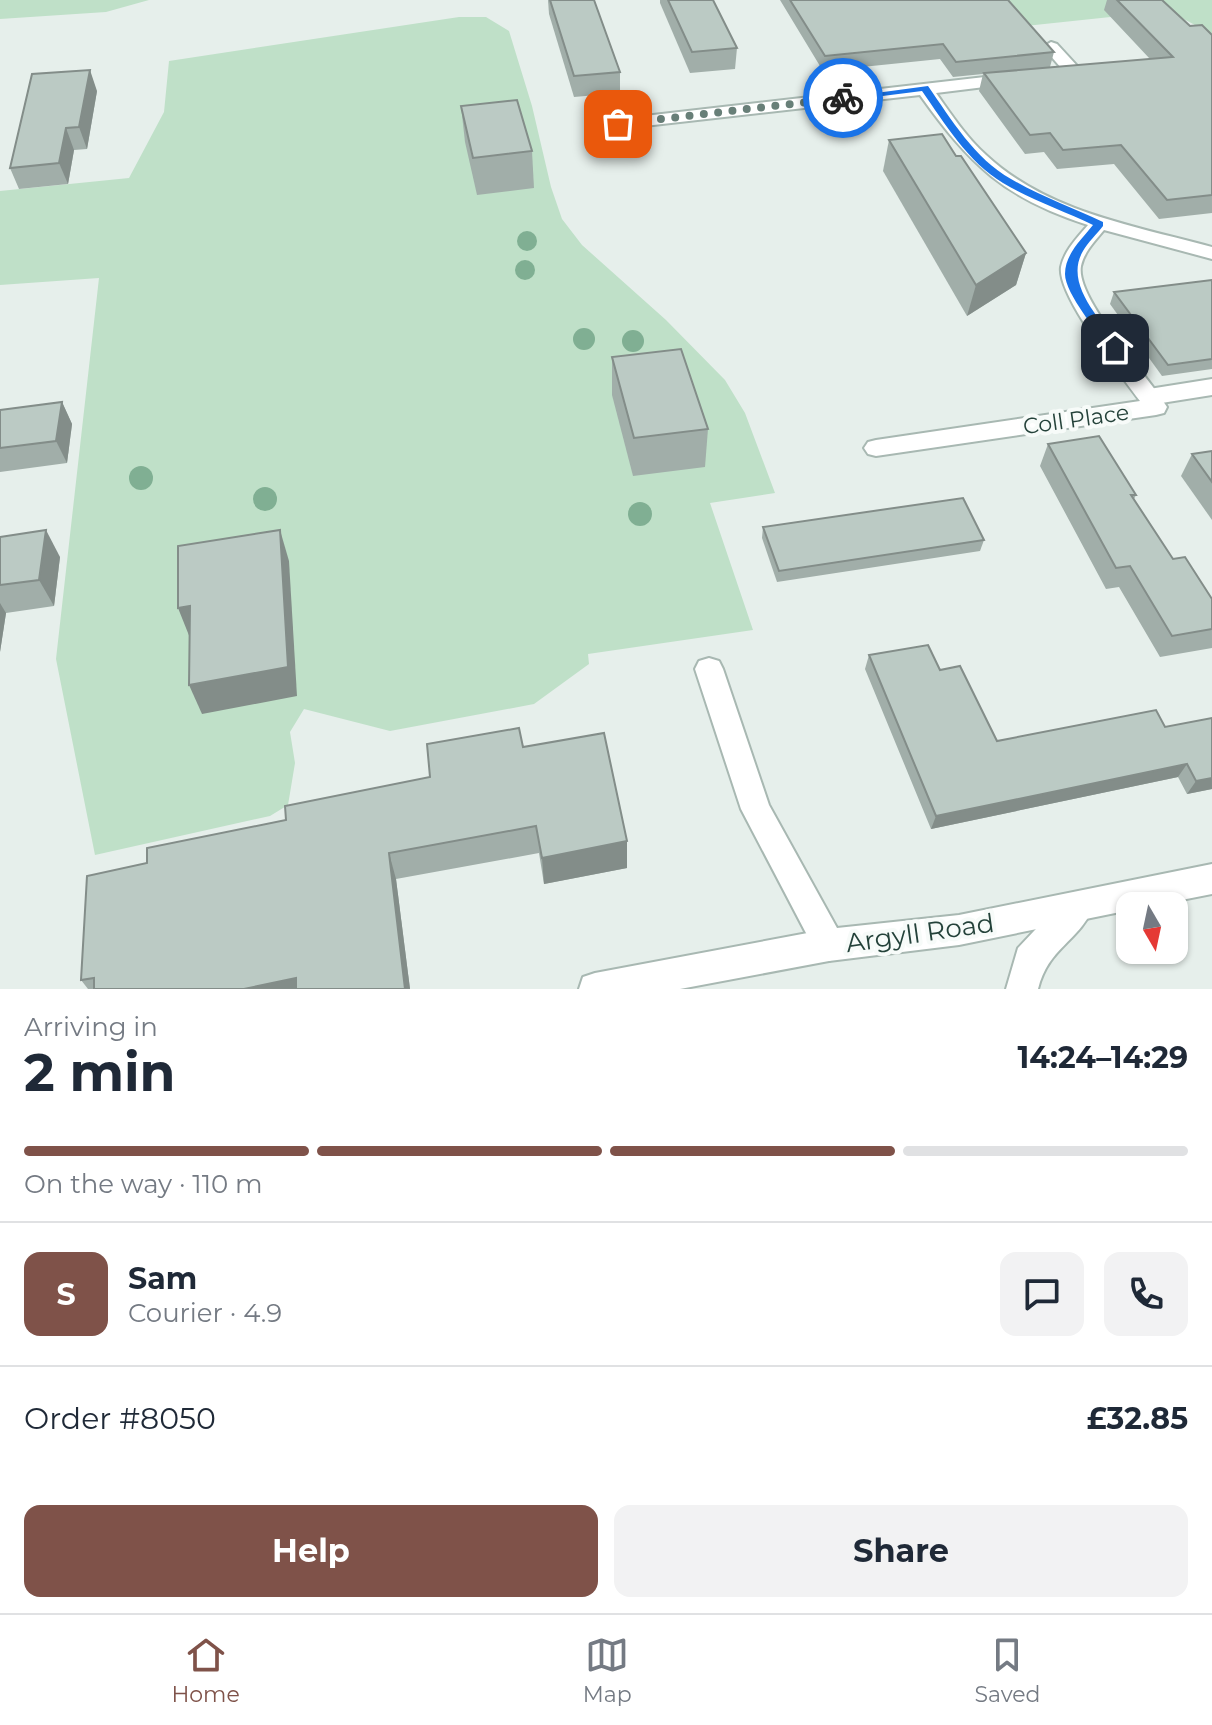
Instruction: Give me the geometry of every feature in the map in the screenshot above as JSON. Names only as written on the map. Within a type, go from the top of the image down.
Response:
[{"type":"street","points":[[618,124],[1074,73],[1051,47]]},
{"type":"street","points":[[924,88],[959,136],[1006,181],[1099,224],[1212,253]]},
{"type":"street","name":"Coll Place","points":[[876,448],[1156,407],[1081,299],[1070,275],[1077,252],[1099,224]]},
{"type":"street","points":[[1149,397],[1212,387]]},
{"type":"street","name":"Argyll Road","points":[[709,669],[756,809],[829,945],[959,930],[1212,879]]},
{"type":"street","points":[[1022,989],[1029,959],[1077,908]]},
{"type":"street","points":[[595,989],[829,945]]},
{"type":"green space","points":[[0,0],[149,0],[106,12],[0,19]]},
{"type":"green space","points":[[961,0],[1212,0],[1212,34],[1178,16],[1120,16],[987,30]]},
{"type":"green space","points":[[459,17],[486,17],[509,31],[562,219],[582,245],[666,320],[725,380],[745,413],[775,493],[710,503],[753,630],[588,654],[589,664],[534,704],[390,731],[304,709],[290,732],[295,763],[288,805],[270,816],[95,855],[56,659],[99,278],[0,285],[0,191],[129,178],[164,112],[169,61]]},
{"type":"building","points":[[550,0],[594,0],[620,72],[574,76]]},
{"type":"building","points":[[668,0],[713,0],[737,48],[692,52]]},
{"type":"building","points":[[790,0],[1008,0],[1054,52],[956,62],[943,44],[825,56]]},
{"type":"building","points":[[1117,0],[1162,0],[1190,26],[1202,25],[1212,35],[1212,195],[1167,200],[1121,145],[1063,150],[1050,133],[1030,135],[984,73],[1173,57]]},
{"type":"building","points":[[90,70],[79,127],[66,128],[59,163],[10,168],[32,74]]},
{"type":"building","points":[[517,100],[532,151],[473,158],[461,106]]},
{"type":"building","points":[[942,134],[956,156],[961,156],[1026,253],[976,285],[889,140]]},
{"type":"building","points":[[1212,280],[1212,359],[1168,365],[1114,292]]},
{"type":"building","points":[[681,349],[708,429],[634,438],[612,357]]},
{"type":"building","points":[[62,402],[56,441],[0,448],[0,410]]},
{"type":"building","points":[[1099,436],[1136,495],[1131,495],[1173,559],[1185,557],[1212,599],[1212,629],[1172,636],[1130,566],[1116,568],[1048,444]]},
{"type":"building","points":[[1212,451],[1212,482],[1192,454]]},
{"type":"building","points":[[963,498],[984,540],[779,571],[763,527]]},
{"type":"building","points":[[46,530],[39,580],[0,585],[0,537]]},
{"type":"building","points":[[280,530],[288,667],[189,685],[190,606],[178,608],[178,546]]},
{"type":"building","points":[[928,645],[940,670],[960,666],[997,741],[1156,710],[1165,727],[1212,718],[1212,778],[1196,781],[1187,764],[936,816],[869,655]]},
{"type":"building","points":[[519,728],[523,747],[604,733],[627,841],[542,858],[536,826],[389,853],[405,989],[296,989],[296,978],[244,989],[94,989],[94,978],[81,980],[87,876],[147,863],[147,848],[286,820],[285,806],[430,777],[427,744]]},
{"type":"way so far","points":[[618,124],[843,98]]},
{"type":"route","points":[[843,98],[924,88],[959,136],[1006,181],[1099,224],[1077,252],[1070,275],[1081,299],[1115,348]]}]
